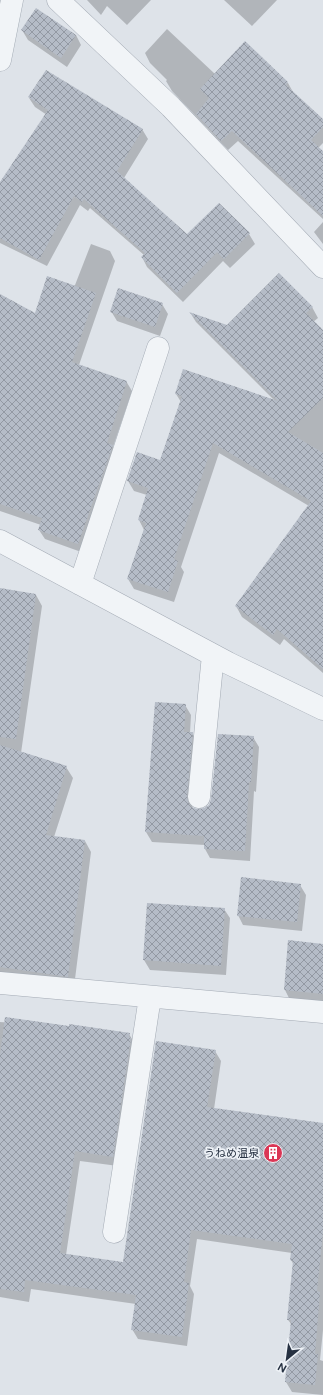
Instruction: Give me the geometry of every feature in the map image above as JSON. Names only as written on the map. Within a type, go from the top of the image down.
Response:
[{"type":"street","points":[[0,60],[12,0]]},
{"type":"street","points":[[58,0],[171,107],[323,267]]},
{"type":"street","points":[[80,584],[158,348]]},
{"type":"street","points":[[0,541],[213,655],[323,709]]},
{"type":"street","points":[[200,797],[213,655]]},
{"type":"street","points":[[0,983],[323,1012]]},
{"type":"street","points":[[114,1232],[150,997]]},
{"type":"building","points":[[36,8],[76,35],[61,58],[21,30]]},
{"type":"building","points":[[245,41],[288,82],[286,85],[323,119],[323,127],[311,140],[323,151],[323,216],[232,131],[221,141],[196,114],[209,98],[200,89]]},
{"type":"building","points":[[46,70],[143,129],[117,171],[187,234],[219,203],[250,233],[224,259],[217,252],[177,293],[141,257],[145,253],[84,199],[82,202],[74,196],[39,260],[0,238],[0,182],[48,110],[28,97]]},
{"type":"building","points":[[279,273],[313,307],[306,313],[323,330],[323,398],[288,432],[323,453],[323,669],[277,629],[273,635],[235,606],[311,501],[213,443],[174,559],[178,561],[168,592],[127,579],[146,523],[138,520],[148,488],[127,481],[137,452],[160,460],[182,396],[175,394],[183,369],[278,401],[189,312],[227,325]]},
{"type":"building","points":[[47,276],[96,293],[72,362],[127,381],[107,443],[113,445],[78,544],[38,530],[42,518],[0,504],[0,294],[35,313]]},
{"type":"building","points":[[118,288],[163,303],[155,327],[110,312]]},
{"type":"building","points":[[0,588],[36,594],[16,739],[0,737]]},
{"type":"building","points":[[155,702],[186,704],[184,732],[193,732],[187,796],[191,807],[197,809],[204,808],[209,805],[211,799],[218,734],[254,736],[251,782],[249,782],[245,851],[204,849],[204,836],[145,832]]},
{"type":"building","points":[[0,745],[67,766],[46,835],[85,840],[68,977],[0,967]]},
{"type":"building","points":[[241,877],[301,884],[297,922],[237,916]]},
{"type":"building","points":[[147,903],[225,908],[221,966],[143,960]]},
{"type":"building","points":[[288,940],[323,944],[323,994],[284,990]]},
{"type":"building","points":[[5,1017],[130,1033],[129,1037],[131,1038],[113,1157],[75,1151],[60,1253],[123,1262],[156,1041],[216,1050],[207,1107],[323,1123],[323,1232],[317,1291],[320,1292],[315,1354],[318,1354],[315,1385],[285,1382],[291,1320],[287,1320],[293,1261],[290,1260],[292,1244],[191,1230],[184,1282],[189,1283],[182,1337],[131,1330],[136,1295],[25,1280],[24,1292],[0,1289],[0,1055]]},
{"type":"place","name":"うねめ温泉","points":[[273,1153]]}]
